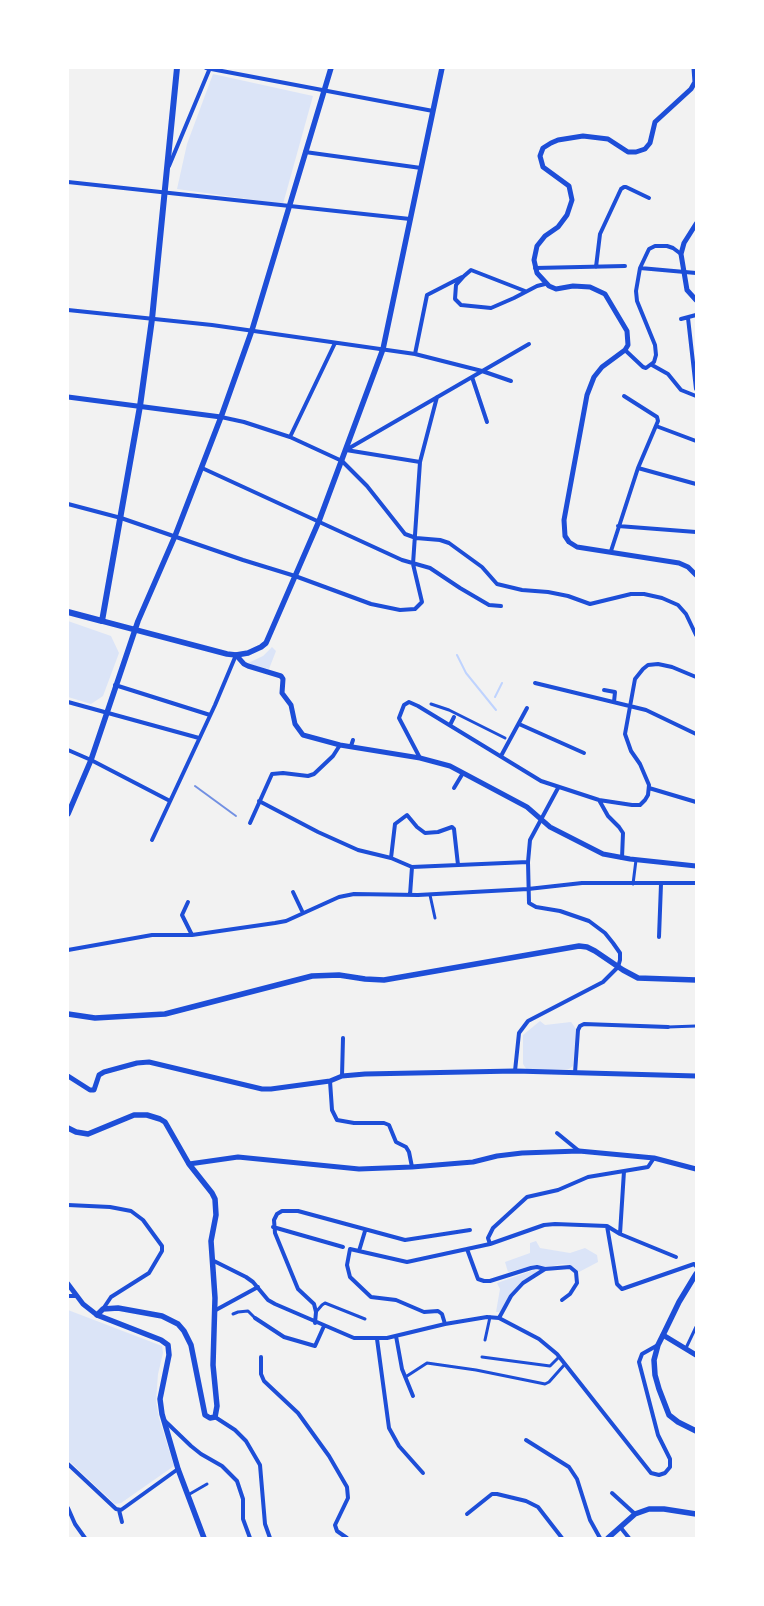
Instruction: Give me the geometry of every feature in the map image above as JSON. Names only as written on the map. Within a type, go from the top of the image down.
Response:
[{"type":"main road","points":[[102,621],[140,406],[152,319],[177,68]]},
{"type":"main road","points":[[68,814],[91,760],[135,630],[202,468],[252,330],[331,68]]},
{"type":"main road","points":[[68,612],[236,655],[254,651],[266,643],[319,521],[383,350],[442,68]]},
{"type":"main road","points":[[68,1014],[95,1018],[165,1014],[312,976],[339,975],[384,980],[572,947],[586,947],[638,978],[696,980]]},
{"type":"main road","points":[[68,1128],[76,1132],[88,1134],[134,1115],[154,1116],[165,1122],[189,1164],[212,1193],[215,1200],[216,1215],[212,1234],[213,1365],[217,1406],[215,1417],[210,1418],[205,1415],[190,1345],[187,1335],[181,1327],[162,1316],[118,1308],[103,1309],[97,1315],[161,1340],[168,1345],[170,1355],[160,1404],[178,1469],[204,1538]]},
{"type":"main road","points":[[696,1274],[679,1302],[658,1345],[654,1360],[655,1375],[669,1415],[696,1432]]},
{"type":"main road","points":[[608,1538],[635,1514],[649,1509],[696,1514]]},
{"type":"street","points":[[167,170],[209,68],[433,111]]},
{"type":"street","points":[[694,68],[695,82],[655,122],[650,143],[645,149],[628,152],[608,139],[583,136],[558,140],[543,148],[540,156],[543,167],[569,186],[572,200],[568,215],[558,227],[545,236],[537,246],[534,255],[535,268],[545,284],[556,289],[572,286],[590,287],[605,294],[627,332],[628,345],[626,350],[602,368],[594,377],[587,395],[569,486],[564,520],[565,536],[569,542],[577,547],[679,563],[688,567],[696,575]]},
{"type":"street","points":[[305,152],[421,168]]},
{"type":"street","points":[[68,182],[410,219]]},
{"type":"street","points":[[596,267],[600,234],[621,189],[626,187],[649,198]]},
{"type":"street","points":[[696,224],[684,243],[681,254],[687,290],[696,300]]},
{"type":"street","points":[[652,365],[656,355],[655,345],[638,305],[636,291],[640,268],[649,249],[655,246],[667,246],[681,254]]},
{"type":"street","points":[[535,268],[625,266]]},
{"type":"street","points":[[640,268],[696,273]]},
{"type":"street","points":[[525,291],[470,270],[456,285],[456,298],[461,305],[491,308],[525,291],[545,284]]},
{"type":"street","points":[[415,354],[427,295],[464,276]]},
{"type":"street","points":[[68,310],[252,330],[415,354],[482,371],[511,381]]},
{"type":"street","points":[[681,318],[696,315]]},
{"type":"street","points":[[688,318],[696,390]]},
{"type":"street","points":[[290,437],[335,342]]},
{"type":"street","points":[[346,450],[529,344]]},
{"type":"street","points":[[626,350],[643,368],[652,365],[668,374],[681,390],[696,396]]},
{"type":"street","points":[[472,377],[487,422]]},
{"type":"street","points":[[611,552],[638,468],[656,426],[657,417],[624,396]]},
{"type":"street","points":[[68,397],[221,417],[244,422],[290,437],[342,461],[367,486],[405,534],[416,538],[440,540],[449,543],[482,567],[497,584],[522,590],[548,592],[590,604],[631,594],[644,594],[662,598],[678,605],[686,614],[696,635]]},
{"type":"street","points":[[68,504],[121,518],[295,576],[370,604],[400,610],[415,609],[422,602],[412,564],[416,538],[420,462],[437,397]]},
{"type":"street","points":[[656,426],[696,441]]},
{"type":"street","points":[[346,450],[420,462]]},
{"type":"street","points":[[202,468],[412,564],[430,568],[489,604],[502,606]]},
{"type":"street","points":[[638,468],[696,484]]},
{"type":"street","points":[[618,526],[696,532]]},
{"type":"street","points":[[152,840],[236,655],[248,666],[281,676],[283,679],[282,693],[291,705],[295,724],[303,736],[340,745],[420,758],[450,766],[527,806],[550,826],[603,854],[636,860],[696,866]]},
{"type":"street","points":[[420,758],[399,718],[406,702],[411,702],[418,706],[541,781],[599,800],[640,805],[645,800],[649,788],[640,764],[627,741],[626,726],[634,679],[648,665],[658,664],[672,667],[696,677]]},
{"type":"street","points":[[535,683],[646,710],[696,734]]},
{"type":"street","points":[[115,685],[210,715]]},
{"type":"street","points":[[604,690],[615,692],[614,702]]},
{"type":"street","points":[[68,702],[199,738]]},
{"type":"street","points":[[431,704],[449,710],[505,738]]},
{"type":"street","points":[[501,756],[527,708]]},
{"type":"street","points":[[450,726],[454,717]]},
{"type":"street","points":[[519,724],[584,753]]},
{"type":"street","points":[[351,746],[353,740]]},
{"type":"street","points":[[250,823],[272,774],[283,773],[308,776],[314,774],[333,756],[340,745]]},
{"type":"street","points":[[68,750],[170,801]]},
{"type":"street","points":[[454,788],[463,772]]},
{"type":"street","points":[[516,1071],[518,1033],[528,1021],[603,982],[618,967],[620,953],[605,933],[583,918],[560,911],[532,906],[528,899],[530,840],[558,788]]},
{"type":"street","points":[[649,788],[696,802]]},
{"type":"street","points":[[599,800],[608,816],[623,833],[622,858]]},
{"type":"street","points":[[259,801],[318,832],[358,850],[391,858],[412,867],[528,862]]},
{"type":"street","points":[[391,858],[395,824],[408,815],[417,828],[425,833],[438,832],[452,827],[456,837],[458,864]]},
{"type":"street","points":[[633,884],[636,860]]},
{"type":"street","points":[[410,895],[412,867]]},
{"type":"street","points":[[68,950],[152,934],[192,934],[275,923],[345,895],[430,895],[582,884],[696,884]]},
{"type":"street","points":[[659,937],[661,884]]},
{"type":"street","points":[[293,892],[303,913]]},
{"type":"street","points":[[430,895],[435,918]]},
{"type":"street","points":[[188,902],[182,915],[192,934]]},
{"type":"street","points":[[575,1073],[578,1030],[584,1024],[696,1026]]},
{"type":"street","points":[[342,1076],[343,1038]]},
{"type":"street","points":[[68,1076],[86,1089],[94,1090],[99,1075],[104,1072],[137,1063],[149,1062],[262,1089],[281,1089],[330,1081],[342,1076],[365,1074],[516,1071],[696,1076]]},
{"type":"street","points":[[330,1081],[332,1110],[337,1120],[354,1123],[384,1123],[389,1125],[396,1142],[406,1147],[409,1152],[412,1167]]},
{"type":"street","points":[[558,1133],[579,1151]]},
{"type":"street","points":[[189,1164],[238,1157],[359,1169],[473,1162],[497,1156],[522,1153],[579,1151],[654,1158],[696,1169]]},
{"type":"street","points":[[490,1244],[488,1238],[493,1228],[527,1197],[558,1190],[588,1177],[648,1167],[654,1158]]},
{"type":"street","points":[[620,1234],[624,1171]]},
{"type":"street","points":[[68,1205],[128,1210],[143,1220],[162,1246],[162,1251],[149,1273],[112,1297],[103,1309]]},
{"type":"street","points":[[315,1323],[316,1312],[314,1304],[298,1289],[273,1227],[277,1214],[282,1211],[298,1211],[404,1240],[470,1230]]},
{"type":"street","points":[[445,1324],[442,1314],[438,1311],[424,1312],[396,1300],[371,1297],[350,1276],[347,1265],[350,1249],[406,1262],[490,1244],[544,1225],[554,1224],[607,1226],[620,1234],[676,1257]]},
{"type":"street","points":[[607,1226],[617,1284],[622,1289],[694,1264],[696,1266]]},
{"type":"street","points":[[273,1227],[343,1247]]},
{"type":"street","points":[[359,1251],[365,1230]]},
{"type":"street","points":[[467,1249],[478,1278],[484,1281],[490,1281],[537,1267],[545,1269],[570,1267],[576,1272],[577,1283],[570,1294],[562,1300]]},
{"type":"street","points":[[212,1260],[246,1277],[258,1287],[268,1300],[275,1304],[315,1323],[354,1338],[377,1339],[445,1324],[490,1317],[499,1318],[539,1339],[560,1357],[651,1473],[659,1475],[665,1473],[670,1467],[670,1459],[658,1435],[639,1362],[642,1354],[658,1345]]},
{"type":"street","points":[[499,1318],[511,1296],[523,1283],[545,1269]]},
{"type":"street","points":[[68,1284],[88,1309],[97,1315]]},
{"type":"street","points":[[214,1311],[258,1287]]},
{"type":"street","points":[[68,1296],[76,1296]]},
{"type":"street","points":[[316,1312],[325,1303],[365,1319]]},
{"type":"street","points":[[233,1314],[248,1311],[254,1318],[284,1337],[315,1346],[324,1326]]},
{"type":"street","points":[[485,1340],[490,1317]]},
{"type":"street","points":[[686,1348],[696,1327]]},
{"type":"street","points":[[663,1335],[696,1355]]},
{"type":"street","points":[[396,1336],[404,1376],[413,1396]]},
{"type":"street","points":[[377,1339],[389,1428],[399,1446],[423,1474]]},
{"type":"street","points":[[261,1357],[261,1374],[264,1381],[298,1413],[325,1449],[347,1487],[348,1498],[335,1525],[337,1531],[347,1538]]},
{"type":"street","points":[[482,1358],[550,1366],[560,1357]]},
{"type":"street","points":[[404,1376],[427,1363],[476,1370],[545,1384],[550,1382],[565,1364]]},
{"type":"street","points":[[215,1417],[235,1430],[246,1441],[260,1465],[265,1524],[270,1538]]},
{"type":"street","points":[[163,1419],[191,1446],[222,1466],[237,1481],[242,1499],[244,1524],[250,1538]]},
{"type":"street","points":[[526,1440],[569,1467],[577,1479],[590,1520],[600,1538]]},
{"type":"street","points":[[68,1464],[119,1510],[122,1522]]},
{"type":"street","points":[[119,1510],[126,1509],[178,1469]]},
{"type":"street","points":[[188,1495],[207,1484]]},
{"type":"street","points":[[612,1493],[635,1514]]},
{"type":"street","points":[[467,1514],[492,1494],[526,1501],[538,1508],[562,1538]]},
{"type":"street","points":[[68,1508],[75,1524],[85,1538]]},
{"type":"street","points":[[620,1528],[629,1538]]},
{"type":"shaded area","points":[[213,74],[313,96],[283,204],[177,189],[187,144]]},
{"type":"shaded area","points":[[68,621],[111,636],[119,653],[103,696],[91,704],[68,697]]},
{"type":"shaded area","points":[[272,647],[276,651],[269,669],[246,664],[263,656]]},
{"type":"shaded area","points":[[540,1021],[545,1025],[571,1022],[576,1029],[573,1066],[569,1069],[527,1070],[523,1064],[523,1035]]},
{"type":"shaded area","points":[[536,1241],[540,1248],[570,1253],[585,1248],[597,1255],[598,1262],[579,1272],[571,1265],[562,1264],[544,1268],[536,1265],[508,1272],[505,1262],[530,1253],[530,1243]]},
{"type":"shaded area","points":[[534,1270],[539,1271],[510,1296],[500,1312],[496,1312],[500,1289],[497,1283]]},
{"type":"shaded area","points":[[68,1310],[162,1346],[163,1353],[158,1374],[156,1401],[159,1418],[174,1466],[121,1503],[115,1504],[68,1460]]},
{"type":"waterway","points":[[457,655],[466,673],[496,710]]},
{"type":"waterway","points":[[495,697],[502,683]]},
{"type":"railway","points":[[195,786],[236,816]]}]
